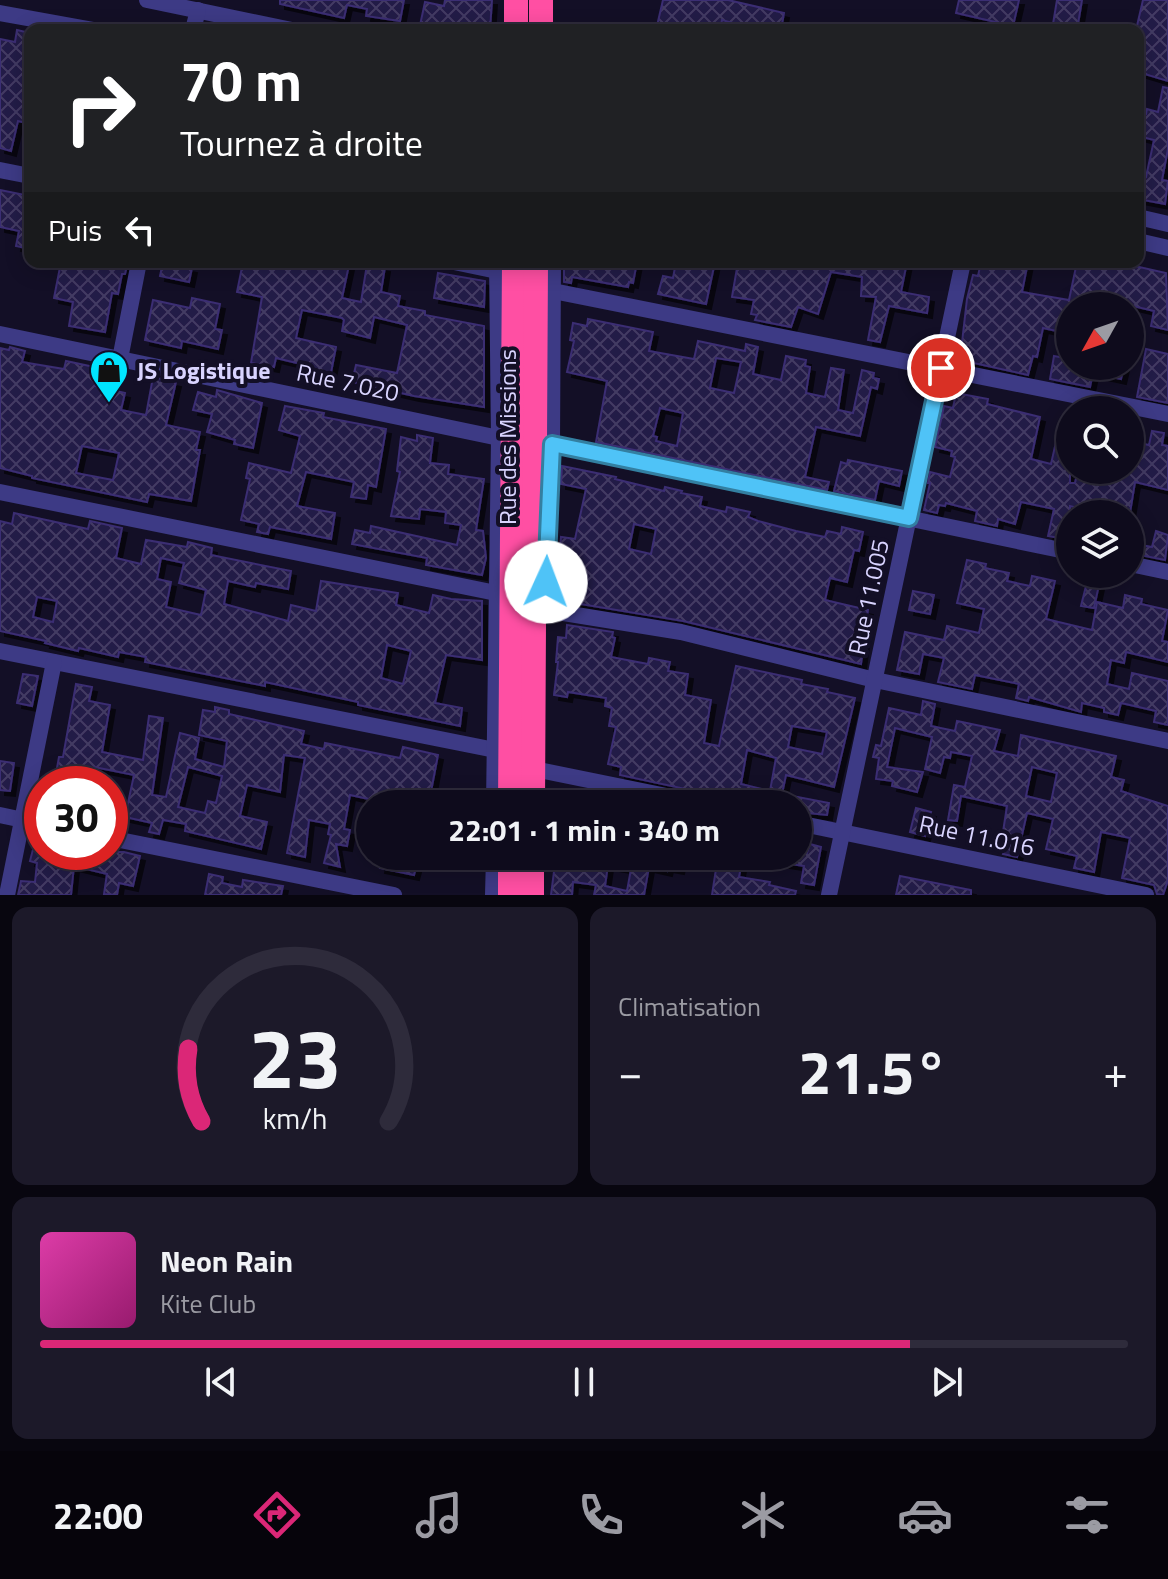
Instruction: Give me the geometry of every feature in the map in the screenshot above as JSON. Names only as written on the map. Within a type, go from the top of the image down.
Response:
[{"type":"highway","points":[[516,0],[516,24]]},
{"type":"highway","points":[[541,0],[541,24]]},
{"type":"highway","name":"Rue des Missions","points":[[503,268],[510,790]]},
{"type":"highway","name":"Rue des Missions","points":[[533,790],[536,268]]},
{"type":"highway","points":[[510,870],[510,895]]},
{"type":"highway","points":[[532,870],[532,895]]},
{"type":"street","points":[[147,0],[264,24]]},
{"type":"street","points":[[194,24],[198,10]]},
{"type":"street","points":[[0,13],[61,24]]},
{"type":"street","points":[[0,170],[24,175]]},
{"type":"street","points":[[1144,218],[1168,224]]},
{"type":"street","points":[[1144,242],[1168,248]]},
{"type":"street","points":[[120,359],[138,268]]},
{"type":"street","points":[[494,790],[503,268]]},
{"type":"street","points":[[540,790],[552,444],[553,268]]},
{"type":"street","name":"Rue 11.005","points":[[829,895],[962,268]]},
{"type":"street","points":[[553,291],[1168,414]]},
{"type":"street","name":"Rue 7.020","points":[[0,334],[499,438]]},
{"type":"street","points":[[552,444],[1056,549]]},
{"type":"street","points":[[0,492],[496,593]]},
{"type":"street","points":[[1144,567],[1168,572]]},
{"type":"street","points":[[545,610],[681,632],[875,680],[1168,741]]},
{"type":"street","points":[[0,651],[495,750]]},
{"type":"street","points":[[7,895],[54,662]]},
{"type":"street","points":[[539,770],[637,790]]},
{"type":"street","points":[[0,815],[24,821]]},
{"type":"street","name":"Rue 11.016","points":[[812,826],[1146,895]]},
{"type":"street","points":[[128,842],[394,895]]},
{"type":"street","points":[[493,895],[494,870]]},
{"type":"street","points":[[541,870],[542,895]]},
{"type":"building","points":[[280,0],[404,0],[400,21],[366,16],[367,9],[347,5],[344,18],[280,4]]},
{"type":"building","points":[[445,0],[492,0],[490,24],[420,24],[425,2],[444,6]]},
{"type":"building","points":[[663,0],[728,0],[784,13],[782,24],[736,24],[722,20],[721,24],[657,24]]},
{"type":"building","points":[[959,0],[1019,0],[1013,24],[956,13]]},
{"type":"building","points":[[1057,0],[1082,0],[1078,24],[1053,24]]},
{"type":"building","points":[[1143,0],[1168,0],[1168,81],[1144,74],[1144,24],[1137,24]]},
{"type":"building","points":[[17,30],[24,32],[24,122],[18,121],[11,151],[0,148],[0,39],[15,42]]},
{"type":"building","points":[[1163,87],[1168,88],[1168,149],[1162,180],[1168,181],[1165,204],[1144,200],[1144,176],[1154,140],[1144,138],[1144,114],[1147,109],[1158,112]]},
{"type":"building","points":[[0,190],[24,195],[24,248],[16,246],[19,231],[0,227]]},
{"type":"building","points":[[60,268],[126,268],[122,274],[118,294],[112,293],[105,332],[69,326],[73,302],[54,298]]},
{"type":"building","points":[[162,268],[192,268],[189,282],[160,276]]},
{"type":"building","points":[[242,268],[348,268],[342,298],[361,302],[366,268],[385,268],[381,292],[400,296],[398,306],[425,311],[425,315],[484,326],[484,407],[352,382],[356,365],[397,373],[407,325],[374,317],[370,338],[342,331],[342,318],[302,310],[296,338],[336,347],[329,383],[303,377],[305,365],[276,358],[274,367],[251,363],[262,297],[237,292]]},
{"type":"building","points":[[564,268],[636,268],[633,283],[629,282],[628,287],[572,277],[571,283],[564,282]]},
{"type":"building","points":[[675,268],[714,268],[706,304],[658,294],[663,276],[673,278]]},
{"type":"building","points":[[737,268],[906,268],[901,292],[929,297],[927,313],[889,306],[880,342],[868,340],[876,297],[861,296],[862,277],[831,272],[818,314],[798,307],[791,327],[755,320],[757,315],[751,314],[754,300],[732,297]]},
{"type":"building","points":[[980,268],[1027,268],[1022,292],[1056,298],[1056,331],[1043,328],[1037,357],[1033,356],[1028,375],[960,360],[973,275],[978,276]]},
{"type":"building","points":[[1076,268],[1144,268],[1166,273],[1168,330],[1151,326],[1154,311],[1144,309],[1144,292],[1071,292]]},
{"type":"building","points":[[438,273],[485,281],[484,307],[434,298]]},
{"type":"building","points":[[192,298],[220,304],[215,329],[222,330],[218,349],[182,341],[181,348],[145,340],[153,300],[190,308]]},
{"type":"building","points":[[588,319],[653,332],[649,351],[694,359],[698,341],[745,351],[746,344],[758,347],[753,374],[781,380],[786,356],[806,360],[805,366],[810,367],[806,393],[825,397],[831,368],[844,370],[838,410],[853,413],[862,370],[874,373],[873,378],[879,379],[877,389],[871,387],[860,436],[816,427],[805,477],[829,482],[827,490],[596,442],[607,381],[567,372],[574,341],[570,340],[573,323],[587,326]],"holes":[[[716,358],[741,362],[734,393],[710,388]],[[660,408],[683,413],[677,446],[656,441],[657,437],[653,436]]]},
{"type":"building","points":[[10,347],[25,351],[22,362],[64,369],[66,361],[99,368],[95,386],[125,393],[121,410],[146,415],[153,377],[176,382],[166,425],[200,432],[191,501],[149,494],[147,502],[32,478],[0,468],[0,348],[9,350]],"holes":[[[82,446],[119,453],[113,480],[76,473]]]},
{"type":"building","points":[[1146,349],[1168,354],[1168,403],[1137,396],[1140,380],[1144,380]]},
{"type":"building","points":[[1054,356],[1056,380],[1092,380],[1090,387],[1050,379]]},
{"type":"building","points":[[217,390],[262,403],[253,448],[234,444],[235,440],[207,432],[212,414],[193,410],[198,392],[216,397]]},
{"type":"building","points":[[956,393],[988,399],[987,404],[1040,417],[1031,459],[1051,464],[1056,442],[1056,484],[1135,484],[1132,500],[1056,500],[1056,537],[1048,536],[1054,509],[1021,502],[1015,524],[998,519],[997,526],[975,521],[977,511],[946,503],[945,506],[939,505],[937,513],[924,510],[930,472],[950,477],[955,457],[951,456],[952,451],[935,447],[944,406],[953,408]]},
{"type":"building","points":[[285,406],[386,429],[376,487],[368,485],[366,499],[351,497],[354,482],[306,472],[297,506],[335,513],[331,539],[270,527],[268,534],[257,532],[259,524],[241,520],[250,479],[246,478],[249,463],[291,473],[300,436],[279,430]]},
{"type":"building","points":[[1152,431],[1164,433],[1162,445],[1168,446],[1168,490],[1143,484],[1144,444],[1149,445]]},
{"type":"building","points":[[417,435],[433,438],[430,463],[449,465],[448,474],[484,479],[476,530],[483,531],[486,558],[482,575],[426,565],[427,558],[352,544],[355,530],[370,533],[371,526],[457,545],[461,525],[445,523],[446,512],[420,509],[419,519],[391,516],[400,472],[397,471],[401,437],[417,441]]},
{"type":"building","points":[[848,460],[902,471],[899,486],[879,481],[875,500],[834,491],[841,462],[847,464]]},
{"type":"building","points":[[562,466],[664,491],[665,487],[682,491],[702,497],[700,506],[726,512],[727,507],[750,512],[748,517],[796,531],[825,537],[827,531],[841,534],[842,527],[863,532],[859,551],[854,550],[847,582],[830,578],[825,600],[868,610],[861,664],[683,621],[556,600],[561,537],[575,539],[586,489],[561,484]],"holes":[[[634,524],[656,529],[651,554],[629,549]]]},
{"type":"building","points":[[14,513],[88,529],[90,521],[122,528],[116,558],[141,564],[146,540],[187,547],[188,542],[212,548],[211,555],[291,571],[288,589],[228,581],[224,604],[288,621],[291,605],[316,611],[321,581],[398,593],[396,605],[429,613],[433,595],[482,601],[482,660],[446,655],[435,703],[462,708],[460,726],[265,682],[265,686],[145,662],[146,657],[119,652],[118,657],[79,648],[78,651],[0,631],[0,521],[12,524]],"holes":[[[161,558],[184,563],[179,583],[206,590],[201,615],[166,607],[171,582],[157,579]],[[37,597],[57,601],[53,622],[33,617]],[[387,645],[411,651],[403,684],[381,678]]]},
{"type":"building","points":[[1156,531],[1168,535],[1165,560],[1144,556],[1144,546],[1152,547]]},
{"type":"building","points":[[967,560],[1009,573],[1007,581],[1030,586],[1032,576],[1055,581],[1046,619],[1092,630],[1097,602],[1123,608],[1125,595],[1142,599],[1141,604],[1168,610],[1162,641],[1168,642],[1168,662],[1126,652],[1124,663],[1111,660],[1107,684],[1129,689],[1132,673],[1168,681],[1168,725],[1154,722],[1156,711],[1121,703],[1118,715],[1082,703],[1081,712],[1029,697],[1028,701],[1016,698],[1019,684],[975,675],[972,689],[938,682],[944,658],[923,654],[919,674],[897,670],[905,632],[944,640],[947,626],[979,633],[984,609],[957,603]]},
{"type":"building","points":[[1086,588],[1098,588],[1094,608],[1081,606]]},
{"type":"building","points":[[913,591],[934,595],[930,614],[909,610]]},
{"type":"building","points":[[567,625],[613,632],[612,637],[615,638],[611,657],[648,664],[649,658],[670,662],[668,671],[688,674],[685,695],[711,700],[704,743],[719,746],[736,666],[802,680],[801,684],[855,698],[834,787],[786,775],[783,790],[770,790],[776,758],[747,750],[741,784],[766,790],[690,790],[620,775],[621,767],[608,764],[616,727],[609,726],[612,708],[605,706],[606,698],[568,692],[567,697],[554,695],[558,637],[566,638]],"holes":[[[792,726],[827,732],[822,754],[788,747]]]},
{"type":"building","points":[[23,674],[38,676],[32,706],[17,703]]},
{"type":"building","points":[[76,684],[92,687],[89,701],[110,705],[102,752],[143,760],[149,716],[163,718],[152,795],[166,797],[180,733],[199,738],[195,759],[224,767],[227,741],[199,735],[203,710],[215,712],[215,707],[229,710],[229,714],[304,731],[301,744],[324,749],[325,743],[400,758],[403,747],[438,755],[431,790],[356,790],[356,796],[350,795],[344,829],[350,830],[347,846],[336,844],[340,867],[324,863],[331,835],[328,834],[330,824],[309,820],[305,857],[287,853],[305,758],[284,755],[280,792],[247,785],[240,816],[267,822],[261,849],[185,831],[186,824],[163,820],[159,834],[149,832],[152,823],[128,818],[134,775],[128,774],[128,766],[57,766],[59,757],[63,757]],"holes":[[[188,767],[222,776],[216,803],[208,801],[205,813],[178,807]]]},
{"type":"building","points":[[923,701],[935,704],[931,726],[955,731],[957,721],[1000,730],[994,751],[1018,756],[1021,735],[1116,756],[1111,777],[1124,780],[1121,791],[1168,806],[1168,880],[1163,895],[1157,894],[1154,885],[1122,878],[1130,838],[1101,832],[1094,872],[1074,868],[1077,856],[1046,849],[1053,819],[1027,813],[1017,857],[1003,854],[1005,846],[1001,845],[1007,806],[961,796],[957,821],[948,820],[954,785],[965,787],[972,756],[951,752],[950,758],[944,757],[940,773],[925,769],[932,737],[895,728],[887,767],[923,772],[917,792],[892,786],[893,781],[876,779],[879,758],[873,757],[876,745],[881,746],[889,708],[921,715]],"holes":[[[1032,767],[1057,773],[1051,802],[1026,796]]]},
{"type":"building","points":[[0,761],[14,763],[10,791],[0,790]]},
{"type":"building","points":[[812,800],[829,803],[827,815],[812,813]]},
{"type":"building","points":[[916,808],[931,812],[925,836],[910,832]]},
{"type":"building","points":[[812,845],[821,847],[814,885],[801,883],[803,870],[812,870]]},
{"type":"building","points":[[128,853],[140,856],[133,886],[119,883],[117,895],[104,894],[107,874],[90,870],[128,870]]},
{"type":"building","points":[[36,870],[74,870],[71,895],[18,895],[21,881],[35,882]]},
{"type":"building","points":[[390,870],[415,870],[414,875]]},
{"type":"building","points":[[554,870],[607,870],[605,886],[627,891],[631,870],[648,870],[644,895],[594,895],[596,885],[573,882],[572,895],[551,895]]},
{"type":"building","points":[[716,870],[740,870],[739,877],[770,882],[769,885],[796,891],[795,895],[712,895]]},
{"type":"building","points":[[209,874],[223,877],[222,883],[242,887],[243,880],[283,886],[281,895],[205,895]]},
{"type":"building","points":[[900,876],[971,890],[971,895],[896,895]]},
{"type":"place","name":"JS Logistique","points":[[109,404]]},
{"type":"route","points":[[546,582],[552,444],[909,518],[941,368]]}]
